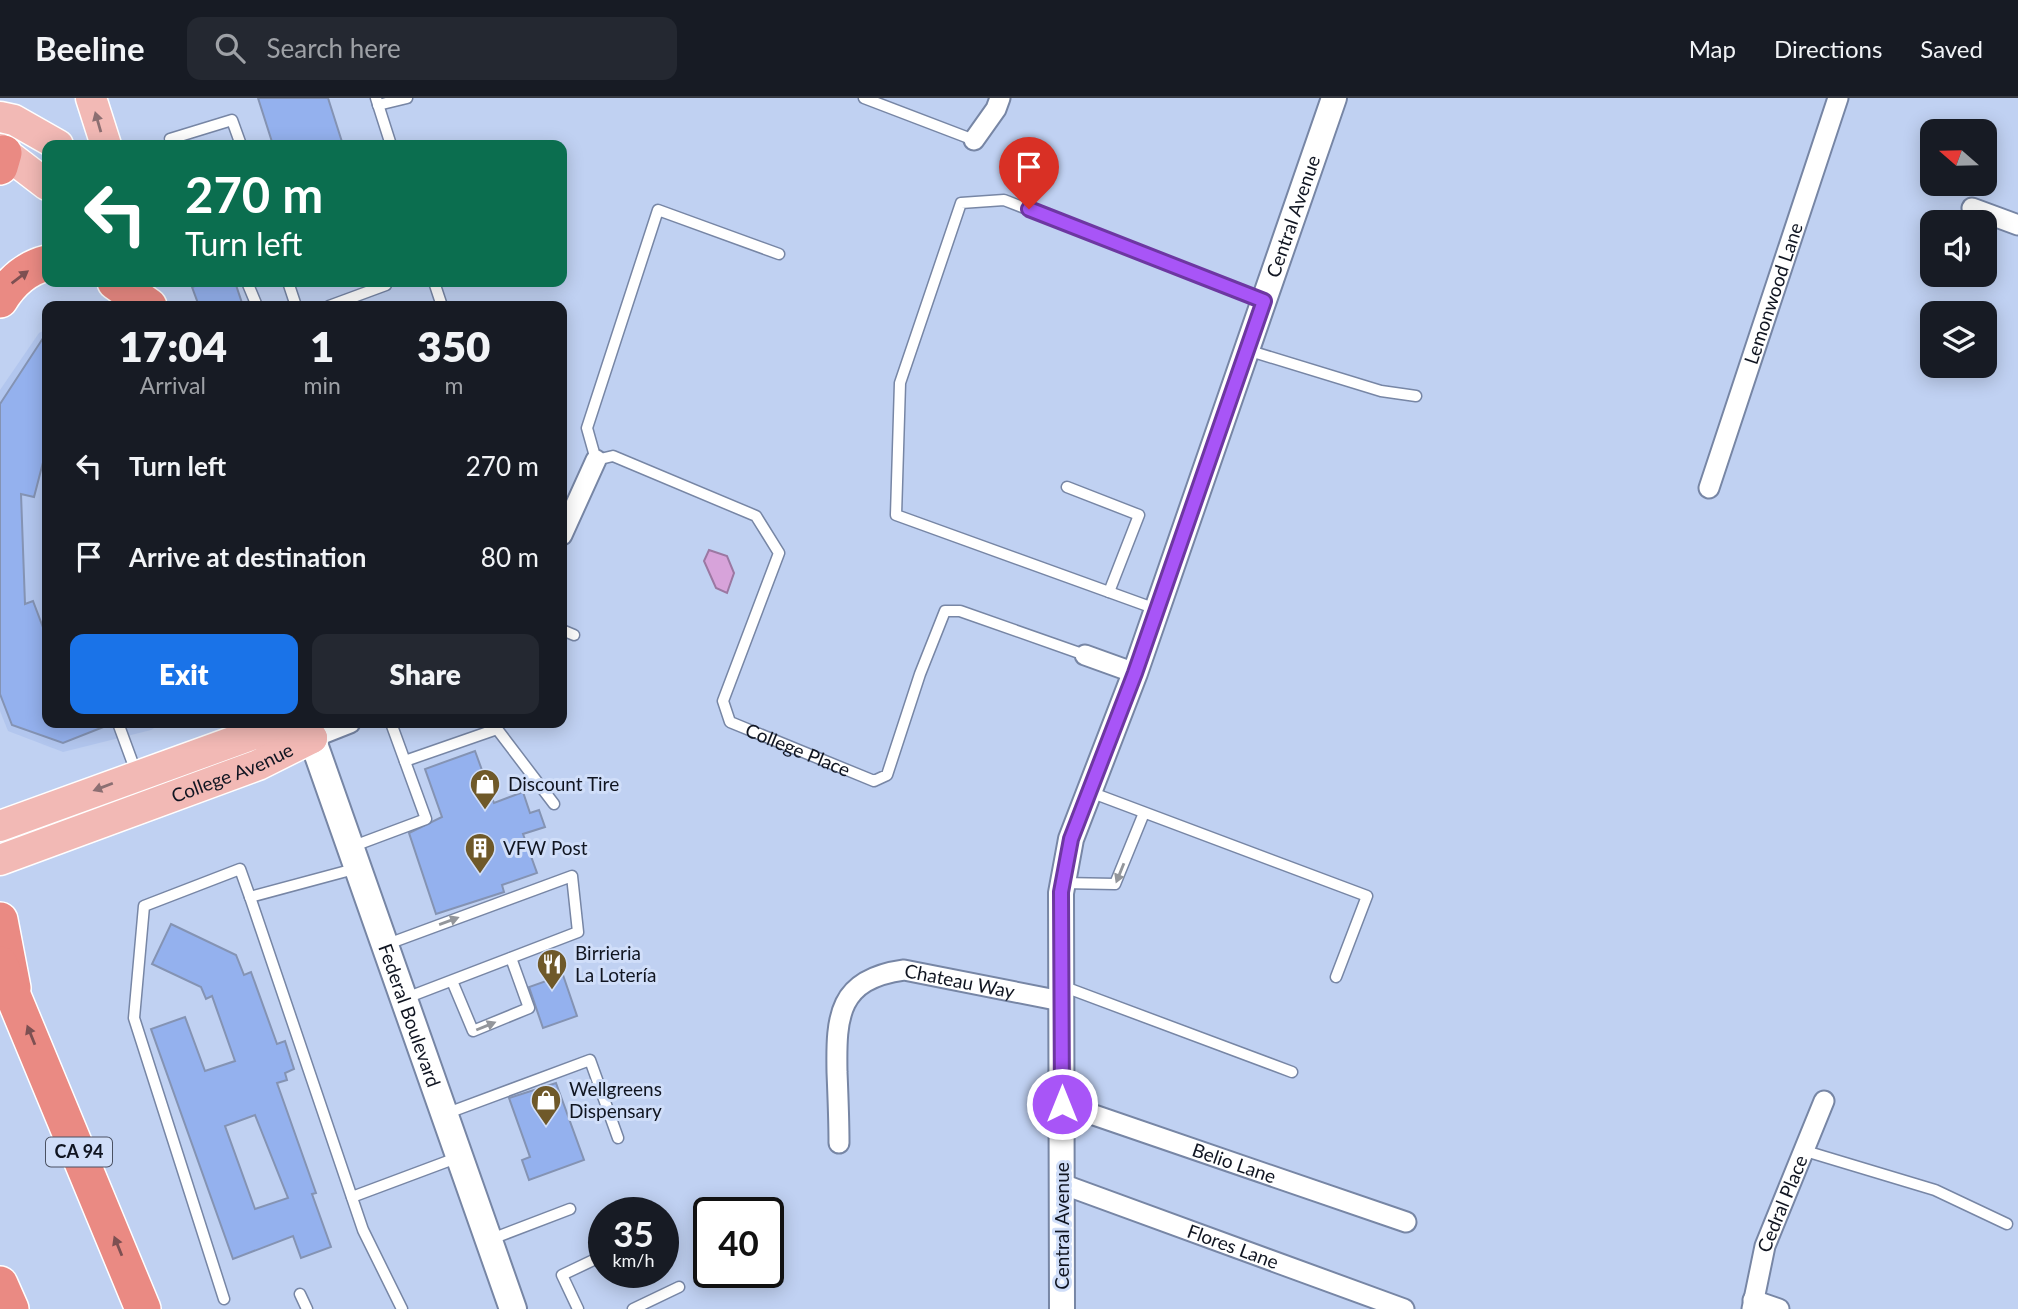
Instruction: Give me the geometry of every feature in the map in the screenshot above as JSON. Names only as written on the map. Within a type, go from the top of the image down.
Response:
[{"type":"highway","points":[[0,300],[9,285],[34,266],[42,264]]},
{"type":"highway","points":[[122,287],[142,301]]},
{"type":"highway","points":[[0,920],[7,979]]},
{"type":"highway","name":"CA 94","points":[[7,979],[144,1309]]},
{"type":"highway","points":[[0,1284],[11,1309]]},
{"type":"main road","points":[[91,98],[104,140]]},
{"type":"main road","points":[[42,182],[1,156],[11,112],[51,140]]},
{"type":"main road","points":[[190,755],[216,728]]},
{"type":"main road","name":"College Avenue","points":[[0,826],[254,734],[309,730]]},
{"type":"main road","name":"College Avenue","points":[[0,860],[258,765],[309,730]]},
{"type":"main road","name":"Federal Boulevard","points":[[309,730],[513,1309]]},
{"type":"street","points":[[974,140],[996,109],[1000,98]]},
{"type":"street","name":"Central Avenue","points":[[1062,1309],[1063,883],[1071,839],[1135,673],[1334,98]]},
{"type":"street","name":"Lemonwood Lane","points":[[1709,488],[1838,98]]},
{"type":"street","points":[[1972,208],[2018,225]]},
{"type":"street","points":[[567,524],[596,460]]},
{"type":"street","name":"College Place","points":[[1085,655],[1135,673]]},
{"type":"street","name":"Chateau Way","points":[[839,1143],[836,1027],[846,999],[856,988],[884,972],[904,970],[1061,993]]},
{"type":"street","name":"Cedral Place","points":[[1753,1304],[1765,1246],[1801,1150],[1824,1101]]},
{"type":"street","name":"Belio Lane","points":[[1062,1104],[1406,1222]]},
{"type":"street","name":"Flores Lane","points":[[1062,1184],[1404,1309]]},
{"type":"street","points":[[1753,1304],[1779,1309]]},
{"type":"lane","points":[[389,140],[377,101],[407,98]]},
{"type":"lane","points":[[864,98],[974,140]]},
{"type":"lane","points":[[170,140],[232,120],[239,140]]},
{"type":"lane","points":[[1157,610],[896,515],[900,383],[961,203],[1004,200],[1264,301]]},
{"type":"lane","points":[[596,460],[587,428],[658,210],[779,254]]},
{"type":"lane","points":[[343,301],[381,287]]},
{"type":"lane","points":[[1247,349],[1381,391],[1416,396]]},
{"type":"lane","name":"College Place","points":[[596,460],[613,456],[756,516],[779,553],[723,701],[730,722],[874,781],[887,775],[920,674],[945,611],[961,611],[1085,655]]},
{"type":"lane","points":[[1067,487],[1139,515],[1109,592]]},
{"type":"lane","points":[[567,632],[574,635]]},
{"type":"lane","points":[[120,728],[137,775]]},
{"type":"lane","points":[[250,897],[354,858],[426,819],[393,728]]},
{"type":"lane","points":[[405,761],[497,729],[554,804]]},
{"type":"lane","points":[[1089,792],[1367,896],[1336,977]]},
{"type":"lane","points":[[1063,883],[1115,884],[1144,813]]},
{"type":"lane","points":[[224,1299],[134,1018],[144,906],[240,869],[363,1230],[402,1309]]},
{"type":"lane","points":[[385,945],[572,876],[578,932],[404,999]]},
{"type":"lane","points":[[452,981],[472,1031],[528,1008],[511,958]]},
{"type":"lane","points":[[1061,993],[1292,1072]]},
{"type":"lane","points":[[445,1115],[590,1060],[618,1138]]},
{"type":"lane","points":[[1801,1150],[1935,1190],[2007,1224]]},
{"type":"lane","points":[[352,1197],[460,1156]]},
{"type":"lane","points":[[489,1240],[570,1209]]},
{"type":"lane","points":[[578,1309],[562,1275],[588,1263]]},
{"type":"lane","points":[[634,1309],[677,1288]]},
{"type":"lane","points":[[300,1294],[307,1309]]},
{"type":"shaded area","points":[[42,332],[42,728],[154,728],[63,752],[8,731],[0,711],[0,390]]},
{"type":"shaded area","points":[[709,550],[727,556],[734,573],[727,593],[716,588],[704,561]]},
{"type":"building","points":[[258,98],[328,98],[341,140],[271,140]]},
{"type":"building","points":[[192,287],[237,287],[241,301],[197,301]]},
{"type":"building","points":[[42,340],[42,466],[34,497],[21,494],[25,604],[33,601],[42,625],[42,728],[101,728],[63,743],[12,725],[0,694],[0,404]]},
{"type":"building","name":"Discount Tire","points":[[475,751],[494,803],[523,792],[530,813],[539,810],[545,827],[523,834],[537,873],[502,885],[504,892],[436,914],[409,833],[442,817],[425,769]]},
{"type":"building","points":[[171,924],[236,955],[244,975],[251,972],[277,1044],[285,1041],[294,1069],[285,1073],[287,1080],[277,1083],[316,1193],[312,1194],[331,1247],[301,1258],[293,1236],[233,1259],[151,1029],[185,1017],[205,1071],[235,1061],[212,996],[206,999],[201,987],[152,964]],"holes":[[[255,1115],[288,1198],[255,1209],[225,1126]]]},
{"type":"building","points":[[563,975],[577,1016],[543,1028],[529,987]]},
{"type":"building","name":"Wellgreens Dispensary","points":[[556,1083],[584,1160],[529,1180],[522,1160],[530,1157],[509,1098]]},
{"type":"place","name":"Discount Tire","points":[[485,811]]},
{"type":"place","name":"VFW Post","points":[[480,875]]},
{"type":"place","name":"Birrieria La Lotería","points":[[552,991]]},
{"type":"place","name":"Wellgreens Dispensary","points":[[546,1127]]},
{"type":"route","points":[[1029,209],[1264,301],[1135,673],[1071,839],[1061,892],[1062,1104]]}]
